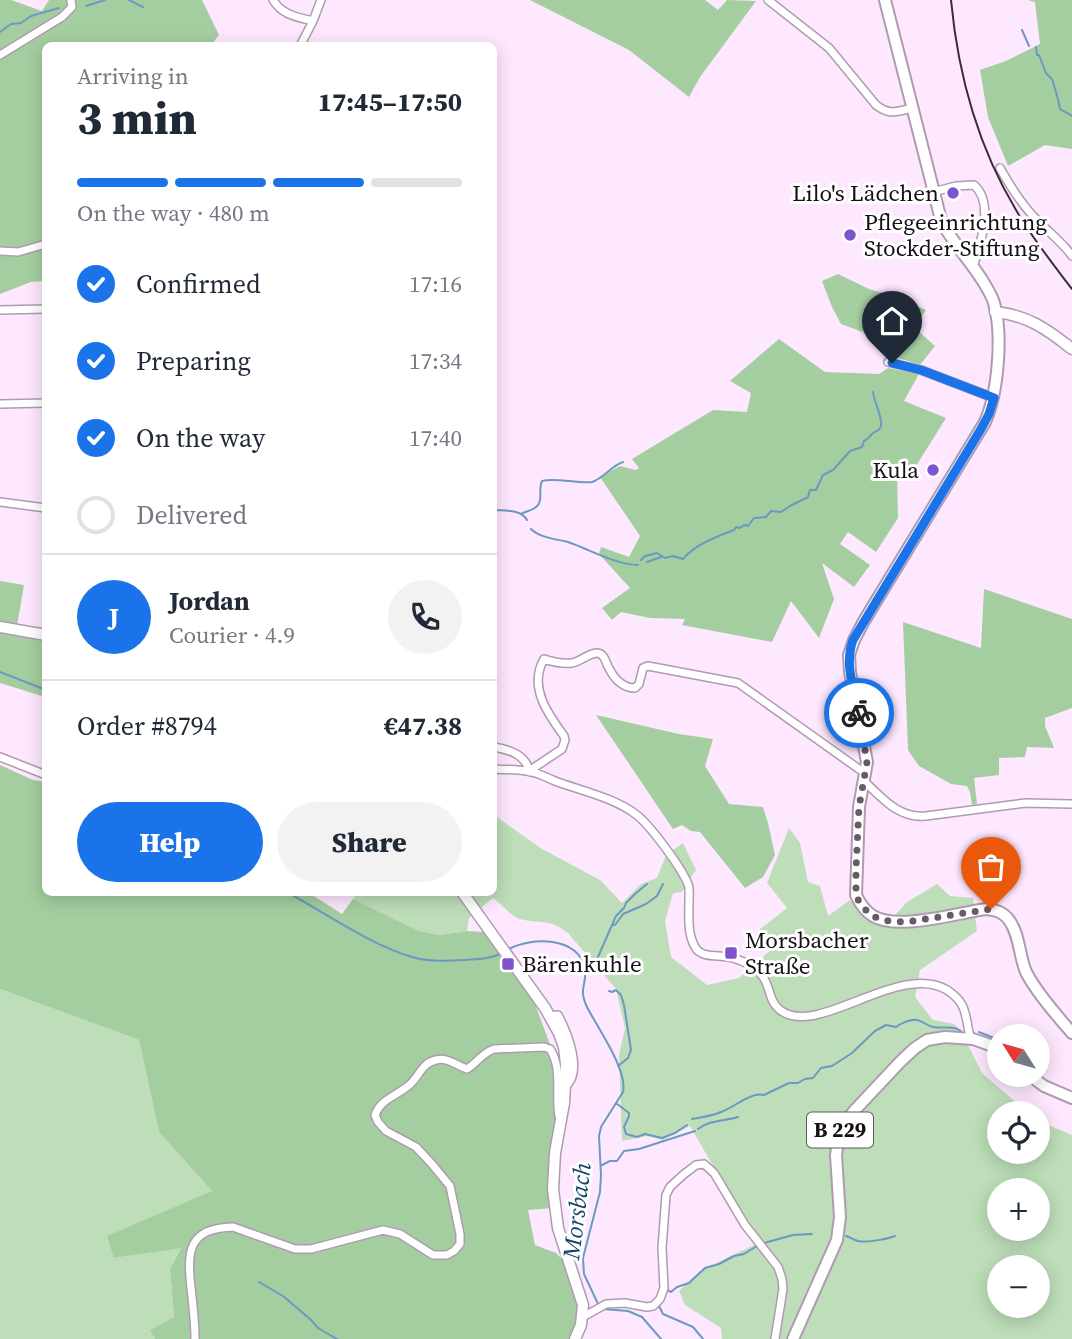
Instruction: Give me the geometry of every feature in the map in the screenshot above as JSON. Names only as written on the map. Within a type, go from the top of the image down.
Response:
[{"type":"main road","points":[[885,0],[943,225],[993,301],[998,338],[994,398],[989,414],[864,621],[850,649],[850,672],[866,751],[865,778],[859,807],[856,895],[860,904],[872,916],[895,922],[986,909],[1000,912],[1013,926],[1029,977],[1072,1033]]},
{"type":"main road","points":[[995,312],[1010,313],[1031,321],[1072,349]]},
{"type":"main road","points":[[0,626],[42,634]]},
{"type":"main road","points":[[465,896],[549,1016],[564,1047],[565,1087],[555,1153],[553,1189],[558,1228],[583,1305],[583,1317],[575,1339]]},
{"type":"main road","name":"B 229","points":[[793,1339],[837,1240],[840,1217],[836,1155],[841,1129],[854,1111],[918,1045],[938,1038],[973,1039],[987,1044]]},
{"type":"main road","points":[[1046,1087],[1072,1098]]},
{"type":"street","points":[[0,55],[69,12],[72,7],[71,0]]},
{"type":"street","points":[[273,0],[286,13],[313,21]]},
{"type":"street","points":[[302,42],[321,0]]},
{"type":"street","points":[[768,0],[829,48],[883,111],[888,113],[913,108]]},
{"type":"street","points":[[1000,168],[1022,204],[1072,256]]},
{"type":"street","points":[[933,192],[956,186],[974,185],[979,189],[985,220],[973,267]]},
{"type":"street","points":[[0,251],[19,252],[42,245]]},
{"type":"street","points":[[0,310],[42,309]]},
{"type":"street","points":[[888,362],[921,370],[994,398]]},
{"type":"street","points":[[0,404],[42,403]]},
{"type":"street","points":[[0,502],[42,507]]},
{"type":"street","points":[[530,772],[565,744],[564,736],[548,714],[540,693],[539,673],[544,659],[574,663],[594,653],[600,653],[610,672],[629,688],[635,688],[639,684],[643,668],[648,666],[738,683],[865,778],[893,808],[906,814],[919,817],[1025,803],[1072,804]]},
{"type":"street","points":[[497,748],[519,755],[530,767],[530,772]]},
{"type":"street","points":[[0,757],[42,773]]},
{"type":"street","points":[[497,769],[530,772],[621,806],[642,820],[660,842],[689,887],[688,923],[695,948],[699,953],[739,960],[761,972],[776,1005],[785,1013],[807,1016],[845,1006],[897,987],[926,983],[945,989],[960,1001],[973,1039]]},
{"type":"street","points":[[195,1339],[189,1255],[193,1244],[206,1232],[233,1227],[295,1249],[311,1249],[383,1230],[400,1234],[433,1255],[446,1255],[460,1244],[450,1186],[416,1147],[386,1131],[375,1115],[385,1100],[410,1085],[426,1063],[448,1059],[467,1069],[475,1065],[487,1051],[494,1049],[550,1049],[555,1056],[557,1068],[558,1112],[561,1122]]},
{"type":"street","points":[[583,1317],[610,1303],[651,1307],[660,1299],[664,1288],[662,1248],[666,1195],[682,1175],[696,1165],[704,1164],[714,1173],[740,1217],[780,1272],[783,1289],[775,1339]]},
{"type":"green space","points":[[0,0],[11,0],[42,11],[49,0],[202,0],[219,35],[213,42],[42,42],[42,281],[31,282],[0,294]]},
{"type":"green space","points":[[530,0],[705,0],[718,10],[727,0],[756,1],[700,77],[689,97],[629,50]]},
{"type":"green space","points":[[1028,0],[1072,0],[1072,149],[1045,145],[1008,166],[988,117],[980,70],[1040,44],[1035,2]]},
{"type":"green space","points":[[838,274],[869,289],[926,310],[914,327],[935,346],[920,365],[889,355],[888,345],[871,335],[841,324],[822,281]]},
{"type":"green space","points":[[779,339],[825,372],[879,374],[888,368],[919,374],[904,401],[946,418],[911,474],[897,471],[898,518],[876,552],[848,532],[840,544],[870,565],[854,587],[822,563],[834,599],[819,638],[791,601],[772,642],[682,625],[685,619],[650,618],[621,612],[612,620],[602,608],[630,588],[599,554],[601,547],[629,557],[640,536],[600,477],[620,466],[636,470],[639,468],[632,459],[713,410],[747,412],[751,393],[730,381]]},
{"type":"green space","points":[[0,581],[24,585],[16,632],[42,637],[42,696],[0,683]]},
{"type":"green space","points":[[984,589],[1072,619],[1072,708],[1045,718],[1045,726],[1054,748],[1027,747],[1025,757],[999,758],[999,775],[974,778],[977,804],[972,805],[967,786],[951,784],[919,766],[908,750],[903,622],[981,648]]},
{"type":"green space","points":[[596,715],[713,739],[705,766],[729,804],[763,807],[775,855],[763,877],[745,888],[700,832],[691,831],[682,825],[673,829]]},
{"type":"green space","points":[[0,765],[42,782],[42,896],[314,896],[342,914],[353,899],[419,931],[440,935],[467,931],[486,932],[535,1004],[558,1066],[560,1128],[553,1208],[528,1210],[535,1245],[556,1253],[569,1266],[580,1312],[579,1325],[572,1339],[155,1339],[150,1330],[174,1317],[170,1269],[181,1248],[114,1258],[107,1236],[212,1191],[159,1132],[139,1040],[0,989]]},
{"type":"green space","points":[[497,817],[542,849],[600,880],[622,903],[641,884],[657,878],[666,855],[683,843],[696,870],[682,892],[673,893],[665,921],[671,957],[707,985],[739,978],[774,947],[759,930],[787,908],[767,883],[789,828],[800,843],[808,882],[820,886],[828,916],[850,900],[867,920],[885,926],[907,902],[937,884],[950,896],[973,898],[977,931],[920,970],[915,997],[933,1020],[954,1024],[961,1031],[982,1073],[987,1077],[987,1087],[998,1087],[1014,1101],[987,1101],[987,1164],[1050,1164],[1050,1126],[1072,1135],[1072,1339],[722,1339],[721,1328],[685,1305],[679,1291],[700,1271],[758,1243],[690,1126],[663,1140],[647,1136],[622,1141],[619,1055],[625,1028],[616,989],[568,933],[550,923],[520,919],[493,898],[469,918],[467,931],[440,935],[419,931],[353,899],[355,896],[497,896]]},
{"type":"green space","points":[[0,989],[139,1040],[159,1132],[212,1191],[115,1258],[181,1247],[170,1269],[174,1317],[151,1330],[155,1339],[0,1339]]},
{"type":"waterway","points":[[86,6],[105,0]]},
{"type":"waterway","points":[[129,0],[143,7]]},
{"type":"waterway","points":[[0,32],[11,24],[21,23],[31,16],[59,8]]},
{"type":"waterway","points":[[1022,30],[1029,46]]},
{"type":"waterway","points":[[1036,47],[1037,55],[1052,79],[1060,109],[1072,116]]},
{"type":"waterway","points":[[641,560],[657,553],[665,558],[673,556],[683,559],[707,541],[736,527],[748,526],[754,518],[766,517],[771,511],[781,512],[808,497],[810,490],[816,490],[823,475],[833,470],[850,451],[862,447],[864,441],[880,428],[881,419],[873,392]]},
{"type":"waterway","points":[[521,514],[538,505],[542,481],[592,482],[623,462]]},
{"type":"waterway","points":[[497,510],[517,512],[527,520]]},
{"type":"waterway","points":[[531,529],[543,536],[568,542],[611,559],[638,565]]},
{"type":"waterway","points":[[647,562],[661,557]]},
{"type":"waterway","name":"Morsbach","points":[[0,672],[42,688]]},
{"type":"waterway","points":[[598,957],[616,916],[647,884]]},
{"type":"waterway","points":[[612,925],[615,925],[623,914],[657,896],[663,884]]},
{"type":"waterway","name":"Morsbach","points":[[294,896],[364,937],[412,957],[458,960],[484,958],[502,953]]},
{"type":"waterway","name":"Morsbach","points":[[507,950],[540,941],[564,945],[574,950],[585,970],[584,1001],[621,1072],[623,1092],[601,1127],[599,1136],[600,1192],[583,1258],[584,1274],[599,1306]]},
{"type":"waterway","points":[[609,991],[616,990],[621,995],[631,1050],[628,1058],[618,1066]]},
{"type":"waterway","points":[[692,1119],[718,1113],[748,1098],[764,1095],[789,1083],[813,1078],[821,1068],[832,1066],[852,1053],[875,1031],[886,1025],[896,1027],[917,1020],[933,1027],[961,1031]]},
{"type":"waterway","points":[[979,1032],[987,1035]]},
{"type":"waterway","points":[[616,1103],[629,1113],[624,1127],[626,1134],[662,1138],[687,1125]]},
{"type":"waterway","points":[[698,1129],[712,1122],[738,1117]]},
{"type":"waterway","points":[[602,1165],[617,1161],[624,1151],[639,1149],[695,1131]]},
{"type":"waterway","points":[[764,1243],[793,1235],[812,1234]]},
{"type":"waterway","points":[[846,1236],[856,1241],[895,1236]]},
{"type":"waterway","points":[[667,1290],[671,1292],[689,1283],[705,1268],[744,1254],[757,1246]]},
{"type":"waterway","points":[[259,1282],[283,1296],[318,1328],[337,1339]]},
{"type":"waterway","points":[[659,1306],[663,1314],[693,1327],[703,1339]]},
{"type":"waterway","name":"Morsbach","points":[[603,1309],[628,1311],[642,1317],[661,1339]]},
{"type":"railway","points":[[951,0],[964,82],[990,160],[1022,220],[1072,289]]},
{"type":"way so far","points":[[859,713],[867,762],[859,807],[855,884],[860,904],[872,916],[895,922],[991,909]]},
{"type":"place","name":"Lilo's Lädchen","points":[[953,193]]},
{"type":"place","name":"Pflegeeinrichtung Stockder-Stiftung","points":[[850,235]]},
{"type":"place","name":"Kula","points":[[933,470]]},
{"type":"place","name":"Morsbacher Straße","points":[[731,953]]},
{"type":"place","name":"Bärenkuhle","points":[[508,964]]},
{"type":"route","points":[[859,713],[849,661],[853,640],[981,429],[994,398],[921,370],[892,363]]}]
